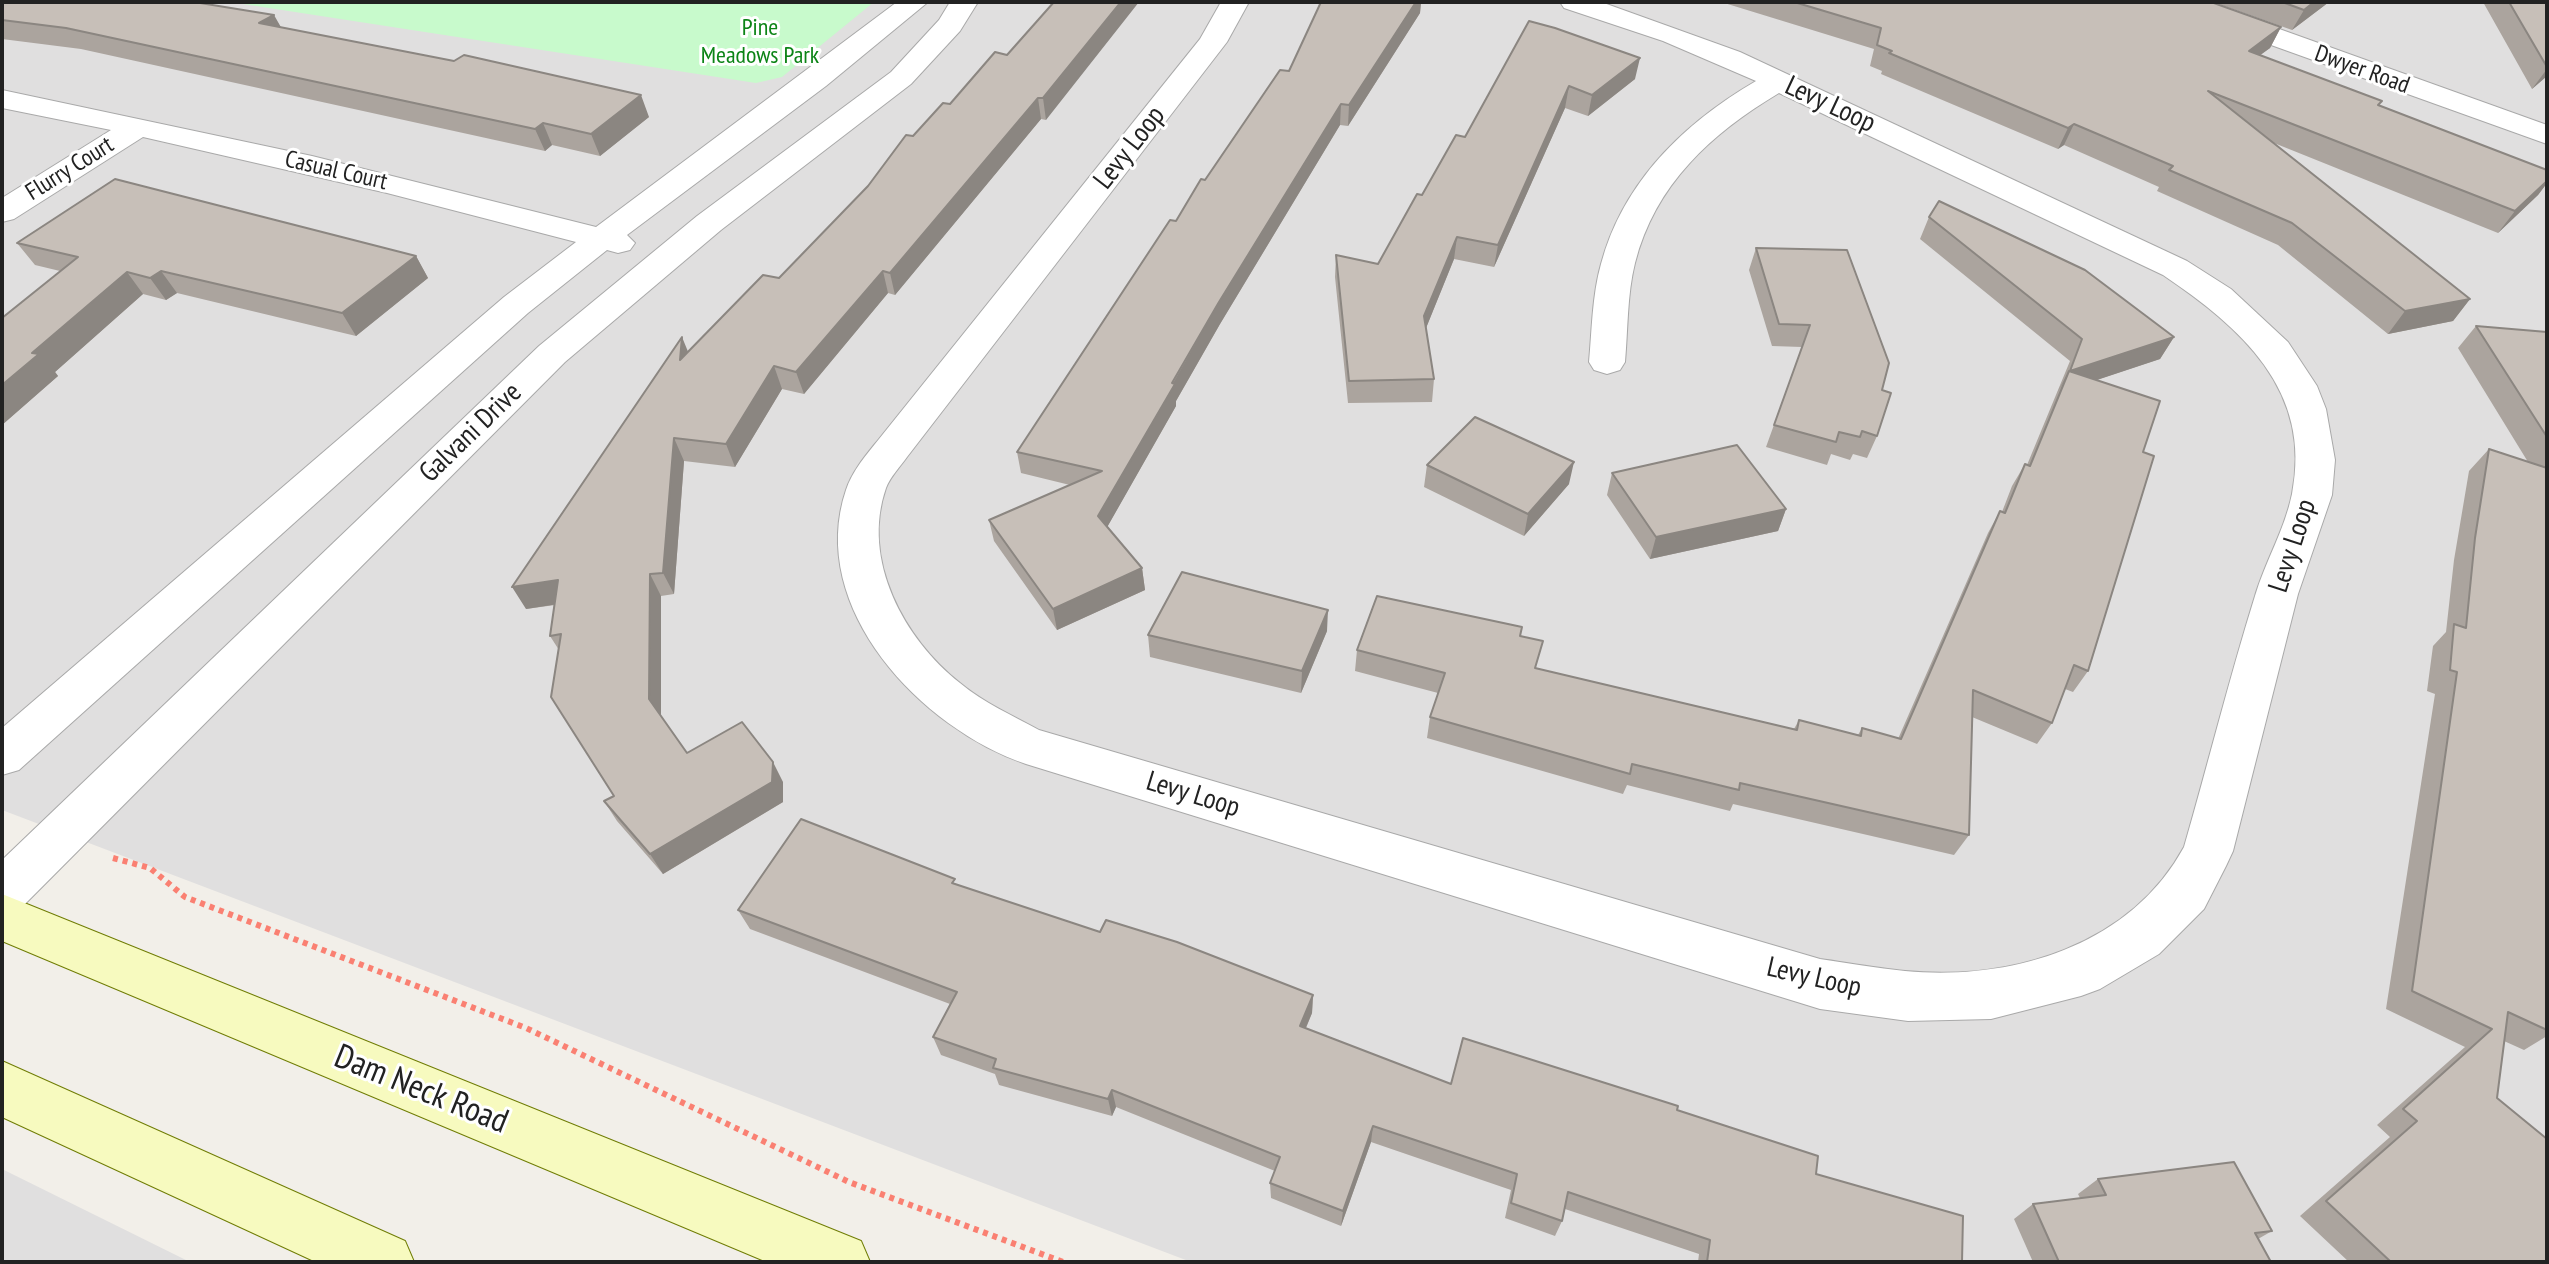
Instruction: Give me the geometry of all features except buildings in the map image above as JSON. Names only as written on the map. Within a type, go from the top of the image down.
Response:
[{"type":"main road","name":"Dam Neck Road","points":[[2,917],[840,1262]]},
{"type":"main road","points":[[2,1088],[384,1262]]},
{"type":"street","points":[[2,756],[516,305],[599,238],[856,50],[914,2]]},
{"type":"street","name":"Galvani Drive","points":[[2,893],[552,354],[667,256],[901,78],[950,25],[964,2]]},
{"type":"street","name":"Levy Loop","points":[[1235,2],[1213,42],[903,436],[868,485],[860,529],[862,569],[878,617],[909,664],[965,713],[1026,745],[1820,984],[1908,996],[1991,994],[2081,972],[2141,937],[2186,893],[2208,851],[2277,594],[2312,495],[2315,460],[2307,409],[2298,386],[2267,341],[2219,297],[2175,268],[1778,81],[1673,35],[1574,2]]},
{"type":"street","name":"Dwyer Road","points":[[2178,2],[2455,105],[2547,135]]},
{"type":"street","points":[[1607,362],[1618,264],[1636,214],[1663,171],[1695,136],[1733,106],[1778,81]]},
{"type":"street","name":"Casual Court","points":[[2,99],[139,126],[414,188],[667,256]]},
{"type":"street","name":"Flurry Court","points":[[2,212],[139,126]]},
{"type":"path","points":[[55,842],[150,868],[185,897],[526,1028],[849,1182],[1063,1262]]},
{"type":"shaded area","points":[[2,2],[2547,2],[2547,1262],[1191,1262],[2,810]]},
{"type":"shaded area","points":[[2,1169],[190,1262],[2,1262]]},
{"type":"green space","name":"Pine Meadows Park","points":[[230,2],[874,2],[782,77],[756,83]]}]
